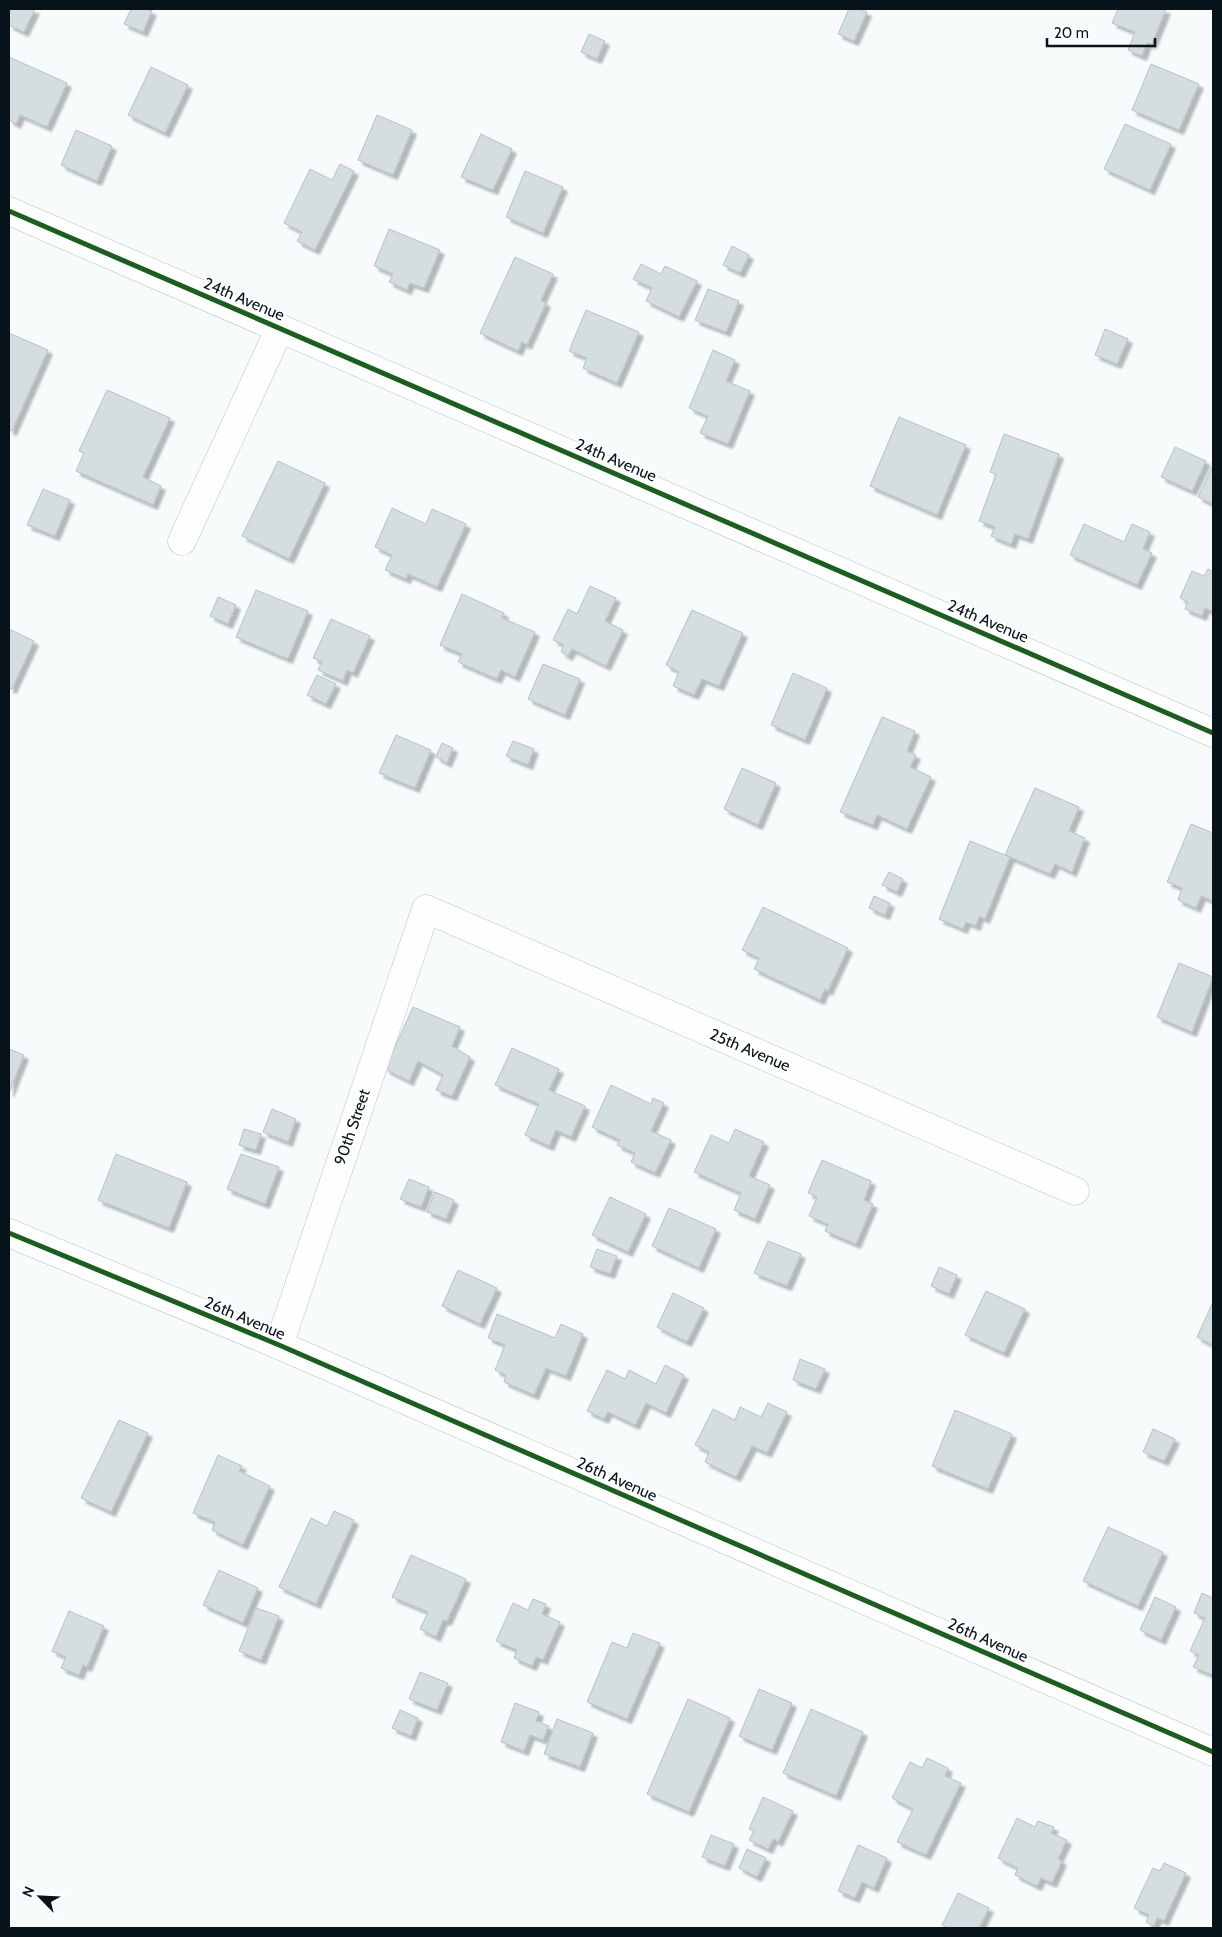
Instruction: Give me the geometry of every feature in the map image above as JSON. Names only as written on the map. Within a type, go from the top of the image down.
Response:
[{"type":"street","name":"24th Avenue","points":[[9,210],[1213,733]]},
{"type":"street","points":[[182,541],[280,328]]},
{"type":"street","name":"25th Avenue","points":[[426,909],[1075,1191]]},
{"type":"street","name":"90th Street","points":[[279,1345],[426,909]]},
{"type":"street","name":"26th Avenue","points":[[9,1233],[279,1345],[1213,1752]]},
{"type":"building","points":[[9,9],[35,9],[24,32],[9,25]]},
{"type":"building","points":[[131,9],[152,11],[143,32],[124,24]]},
{"type":"building","points":[[849,9],[860,9],[867,12],[854,41],[838,34]]},
{"type":"building","points":[[1118,9],[1166,9],[1152,44],[1147,43],[1142,56],[1128,50],[1135,32],[1112,23]]},
{"type":"building","points":[[589,34],[605,41],[597,59],[581,52]]},
{"type":"building","points":[[9,57],[67,83],[47,127],[20,115],[16,124],[9,120]]},
{"type":"building","points":[[1151,64],[1199,84],[1179,130],[1132,110]]},
{"type":"building","points":[[151,67],[188,85],[165,133],[128,115]]},
{"type":"building","points":[[377,115],[412,130],[393,175],[358,160]]},
{"type":"building","points":[[1125,124],[1171,144],[1150,190],[1104,169]]},
{"type":"building","points":[[76,130],[112,146],[97,181],[61,165]]},
{"type":"building","points":[[481,134],[512,149],[493,190],[461,177]]},
{"type":"building","points":[[340,164],[354,171],[315,250],[297,241],[302,232],[284,223],[310,169],[332,180]]},
{"type":"building","points":[[525,171],[563,187],[543,233],[506,217]]},
{"type":"building","points":[[389,229],[440,250],[424,288],[410,283],[407,290],[389,282],[393,274],[374,266]]},
{"type":"building","points":[[732,246],[749,255],[740,273],[723,265]]},
{"type":"building","points":[[515,257],[553,274],[541,300],[546,303],[527,345],[522,342],[518,351],[480,333]]},
{"type":"building","points":[[641,264],[661,274],[665,266],[697,281],[679,317],[646,301],[652,288],[633,279]]},
{"type":"building","points":[[708,289],[739,301],[726,332],[695,320]]},
{"type":"building","points":[[586,310],[639,332],[617,383],[583,368],[587,358],[569,351]]},
{"type":"building","points":[[1105,329],[1128,339],[1117,364],[1095,355]]},
{"type":"building","points":[[9,333],[48,350],[12,431],[9,430]]},
{"type":"building","points":[[713,350],[735,360],[726,381],[750,391],[728,444],[700,433],[708,416],[689,408]]},
{"type":"building","points":[[107,390],[170,418],[143,477],[161,486],[153,505],[76,471],[84,453],[79,451]]},
{"type":"building","points":[[899,417],[966,445],[937,515],[870,486]]},
{"type":"building","points":[[1004,434],[1059,454],[1028,539],[1015,534],[1011,544],[991,536],[995,527],[979,521],[996,474],[990,472]]},
{"type":"building","points":[[1175,447],[1206,461],[1192,491],[1161,477]]},
{"type":"building","points":[[278,461],[325,483],[289,559],[242,536]]},
{"type":"building","points":[[1213,465],[1213,504],[1198,497]]},
{"type":"building","points":[[43,489],[70,500],[55,536],[27,525]]},
{"type":"building","points":[[392,508],[426,524],[432,509],[466,524],[437,587],[408,574],[406,579],[385,570],[392,555],[375,547]]},
{"type":"building","points":[[1084,524],[1124,542],[1132,524],[1150,532],[1143,549],[1152,553],[1137,585],[1070,555]]},
{"type":"building","points":[[1208,569],[1213,572],[1213,612],[1205,608],[1202,616],[1185,609],[1188,602],[1180,598],[1192,571],[1204,576]]},
{"type":"building","points":[[590,586],[616,598],[605,621],[623,630],[606,666],[572,649],[568,656],[561,652],[564,645],[553,640],[568,609],[577,614]]},
{"type":"building","points":[[256,590],[308,611],[288,659],[236,637]]},
{"type":"building","points":[[462,594],[504,613],[502,618],[535,632],[515,677],[501,670],[497,679],[458,662],[462,654],[440,645]]},
{"type":"building","points":[[218,597],[236,605],[228,624],[210,616]]},
{"type":"building","points":[[692,610],[743,633],[719,686],[702,679],[694,695],[673,686],[679,672],[666,665]]},
{"type":"building","points":[[331,619],[370,636],[353,673],[347,670],[343,681],[318,670],[322,662],[313,658]]},
{"type":"building","points":[[9,629],[34,641],[12,689],[9,688]]},
{"type":"building","points":[[543,664],[580,679],[565,715],[528,699]]},
{"type":"building","points":[[793,673],[827,688],[805,740],[771,725]]},
{"type":"building","points":[[317,675],[336,684],[326,704],[307,695]]},
{"type":"building","points":[[882,717],[915,731],[907,751],[916,755],[910,767],[931,777],[907,829],[877,815],[873,825],[840,812]]},
{"type":"building","points":[[396,735],[431,750],[415,788],[379,773]]},
{"type":"building","points":[[513,741],[534,749],[528,765],[506,756]]},
{"type":"building","points":[[442,743],[453,748],[447,763],[436,757]]},
{"type":"building","points":[[742,768],[776,783],[758,825],[724,809]]},
{"type":"building","points":[[1035,788],[1079,807],[1069,831],[1085,838],[1072,872],[1055,864],[1050,874],[1005,855]]},
{"type":"building","points":[[1191,824],[1213,833],[1213,897],[1212,901],[1201,896],[1196,908],[1178,900],[1182,888],[1167,882]]},
{"type":"building","points":[[970,841],[1010,857],[985,919],[979,916],[976,926],[966,922],[963,929],[939,919]]},
{"type":"building","points":[[889,872],[903,879],[897,892],[882,885]]},
{"type":"building","points":[[874,896],[890,903],[885,915],[869,908]]},
{"type":"building","points":[[763,907],[848,948],[828,991],[825,989],[820,1000],[754,969],[759,958],[742,950]]},
{"type":"building","points":[[1179,963],[1213,977],[1192,1032],[1157,1017]]},
{"type":"building","points":[[413,1007],[460,1027],[452,1046],[470,1057],[452,1096],[436,1090],[443,1075],[418,1061],[409,1081],[385,1069]]},
{"type":"building","points":[[512,1048],[559,1069],[549,1090],[585,1106],[571,1137],[556,1130],[549,1146],[525,1135],[539,1104],[495,1085]]},
{"type":"building","points":[[9,1049],[24,1055],[9,1093]]},
{"type":"building","points":[[611,1085],[651,1104],[653,1098],[664,1103],[651,1131],[671,1140],[655,1173],[631,1162],[635,1153],[617,1145],[620,1140],[592,1127]]},
{"type":"building","points":[[272,1109],[296,1119],[288,1142],[263,1132]]},
{"type":"building","points":[[244,1129],[261,1134],[256,1150],[239,1145]]},
{"type":"building","points":[[735,1129],[764,1142],[749,1176],[770,1185],[755,1219],[734,1210],[741,1193],[694,1172],[711,1135],[729,1143]]},
{"type":"building","points":[[116,1154],[187,1182],[169,1228],[98,1200]]},
{"type":"building","points":[[241,1154],[279,1167],[265,1204],[227,1189]]},
{"type":"building","points":[[822,1160],[871,1181],[864,1200],[873,1204],[856,1244],[825,1231],[828,1224],[809,1216],[817,1197],[808,1193]]},
{"type":"building","points":[[409,1179],[429,1187],[421,1207],[400,1199]]},
{"type":"building","points":[[435,1192],[454,1200],[446,1219],[427,1212]]},
{"type":"building","points":[[610,1197],[646,1214],[628,1252],[592,1235]]},
{"type":"building","points":[[669,1208],[716,1229],[699,1268],[652,1246]]},
{"type":"building","points":[[768,1241],[801,1254],[787,1286],[754,1273]]},
{"type":"building","points":[[597,1249],[617,1256],[610,1274],[590,1267]]},
{"type":"building","points":[[939,1267],[957,1275],[949,1294],[931,1286]]},
{"type":"building","points":[[458,1270],[497,1288],[480,1324],[442,1306]]},
{"type":"building","points":[[986,1291],[1025,1309],[1004,1353],[965,1335]]},
{"type":"building","points":[[673,1293],[704,1308],[687,1342],[657,1327]]},
{"type":"building","points":[[1213,1302],[1213,1345],[1197,1337]]},
{"type":"building","points":[[497,1314],[555,1338],[561,1324],[583,1334],[566,1376],[546,1368],[534,1395],[504,1382],[506,1375],[495,1370],[505,1345],[488,1338]]},
{"type":"building","points":[[800,1359],[825,1369],[816,1389],[793,1380]]},
{"type":"building","points":[[665,1365],[684,1375],[666,1413],[646,1403],[635,1425],[608,1412],[604,1419],[587,1411],[607,1370],[625,1379],[629,1370],[656,1384]]},
{"type":"building","points":[[768,1403],[787,1412],[767,1453],[752,1446],[736,1477],[705,1462],[709,1452],[695,1445],[713,1409],[735,1420],[740,1407],[761,1417]]},
{"type":"building","points":[[955,1410],[1012,1434],[988,1489],[932,1466]]},
{"type":"building","points":[[119,1420],[148,1433],[111,1512],[81,1498]]},
{"type":"building","points":[[1153,1429],[1175,1439],[1164,1461],[1143,1452]]},
{"type":"building","points":[[218,1455],[242,1466],[239,1471],[270,1486],[243,1545],[212,1530],[215,1522],[193,1513]]},
{"type":"building","points":[[334,1511],[354,1520],[316,1604],[279,1587],[311,1518],[327,1526]]},
{"type":"building","points":[[1108,1527],[1163,1552],[1138,1606],[1083,1581]]},
{"type":"building","points":[[411,1555],[466,1579],[447,1621],[443,1620],[436,1637],[420,1629],[428,1612],[392,1597]]},
{"type":"building","points":[[219,1570],[258,1588],[243,1623],[203,1605]]},
{"type":"building","points":[[1202,1593],[1213,1598],[1213,1675],[1193,1667],[1199,1655],[1190,1651],[1205,1618],[1194,1613]]},
{"type":"building","points":[[1155,1597],[1176,1607],[1161,1640],[1140,1630]]},
{"type":"building","points":[[533,1599],[546,1604],[542,1614],[560,1622],[543,1660],[536,1657],[532,1666],[514,1658],[517,1650],[496,1641],[513,1603],[528,1610]]},
{"type":"building","points":[[256,1608],[279,1616],[261,1660],[239,1651]]},
{"type":"building","points":[[69,1611],[104,1626],[87,1667],[83,1665],[79,1675],[61,1668],[66,1657],[52,1651]]},
{"type":"building","points":[[633,1633],[660,1643],[627,1719],[587,1702],[612,1642],[627,1648]]},
{"type":"building","points":[[420,1672],[448,1683],[437,1710],[409,1699]]},
{"type":"building","points":[[759,1689],[792,1703],[772,1750],[739,1736]]},
{"type":"building","points":[[688,1699],[730,1718],[689,1812],[647,1794]]},
{"type":"building","points":[[515,1703],[539,1712],[536,1721],[549,1726],[543,1740],[530,1735],[524,1751],[501,1742]]},
{"type":"building","points":[[811,1709],[863,1732],[836,1796],[783,1773]]},
{"type":"building","points":[[400,1710],[418,1718],[411,1736],[392,1728]]},
{"type":"building","points":[[557,1719],[593,1733],[580,1767],[544,1754]]},
{"type":"building","points":[[927,1758],[948,1768],[945,1776],[961,1783],[926,1855],[897,1842],[913,1809],[892,1798],[910,1762],[922,1768]]},
{"type":"building","points":[[763,1797],[793,1811],[778,1842],[773,1839],[768,1849],[749,1840],[754,1831],[749,1829]]},
{"type":"building","points":[[1017,1818],[1035,1827],[1038,1821],[1054,1827],[1051,1833],[1067,1840],[1058,1859],[1062,1861],[1052,1883],[1041,1878],[1037,1886],[1015,1875],[1018,1868],[998,1858]]},
{"type":"building","points":[[711,1835],[734,1844],[725,1866],[702,1857]]},
{"type":"building","points":[[858,1845],[887,1858],[874,1888],[862,1882],[855,1898],[838,1891]]},
{"type":"building","points":[[747,1849],[766,1858],[757,1877],[739,1868]]},
{"type":"building","points":[[1164,1863],[1186,1873],[1164,1921],[1157,1918],[1154,1926],[1146,1922],[1149,1915],[1134,1908],[1153,1868],[1160,1871]]},
{"type":"building","points":[[958,1893],[989,1908],[979,1928],[949,1928],[942,1925]]},
{"type":"cycle path","points":[[9,211],[1213,733]]},
{"type":"cycle path","points":[[9,1233],[279,1345],[1213,1752]]}]
